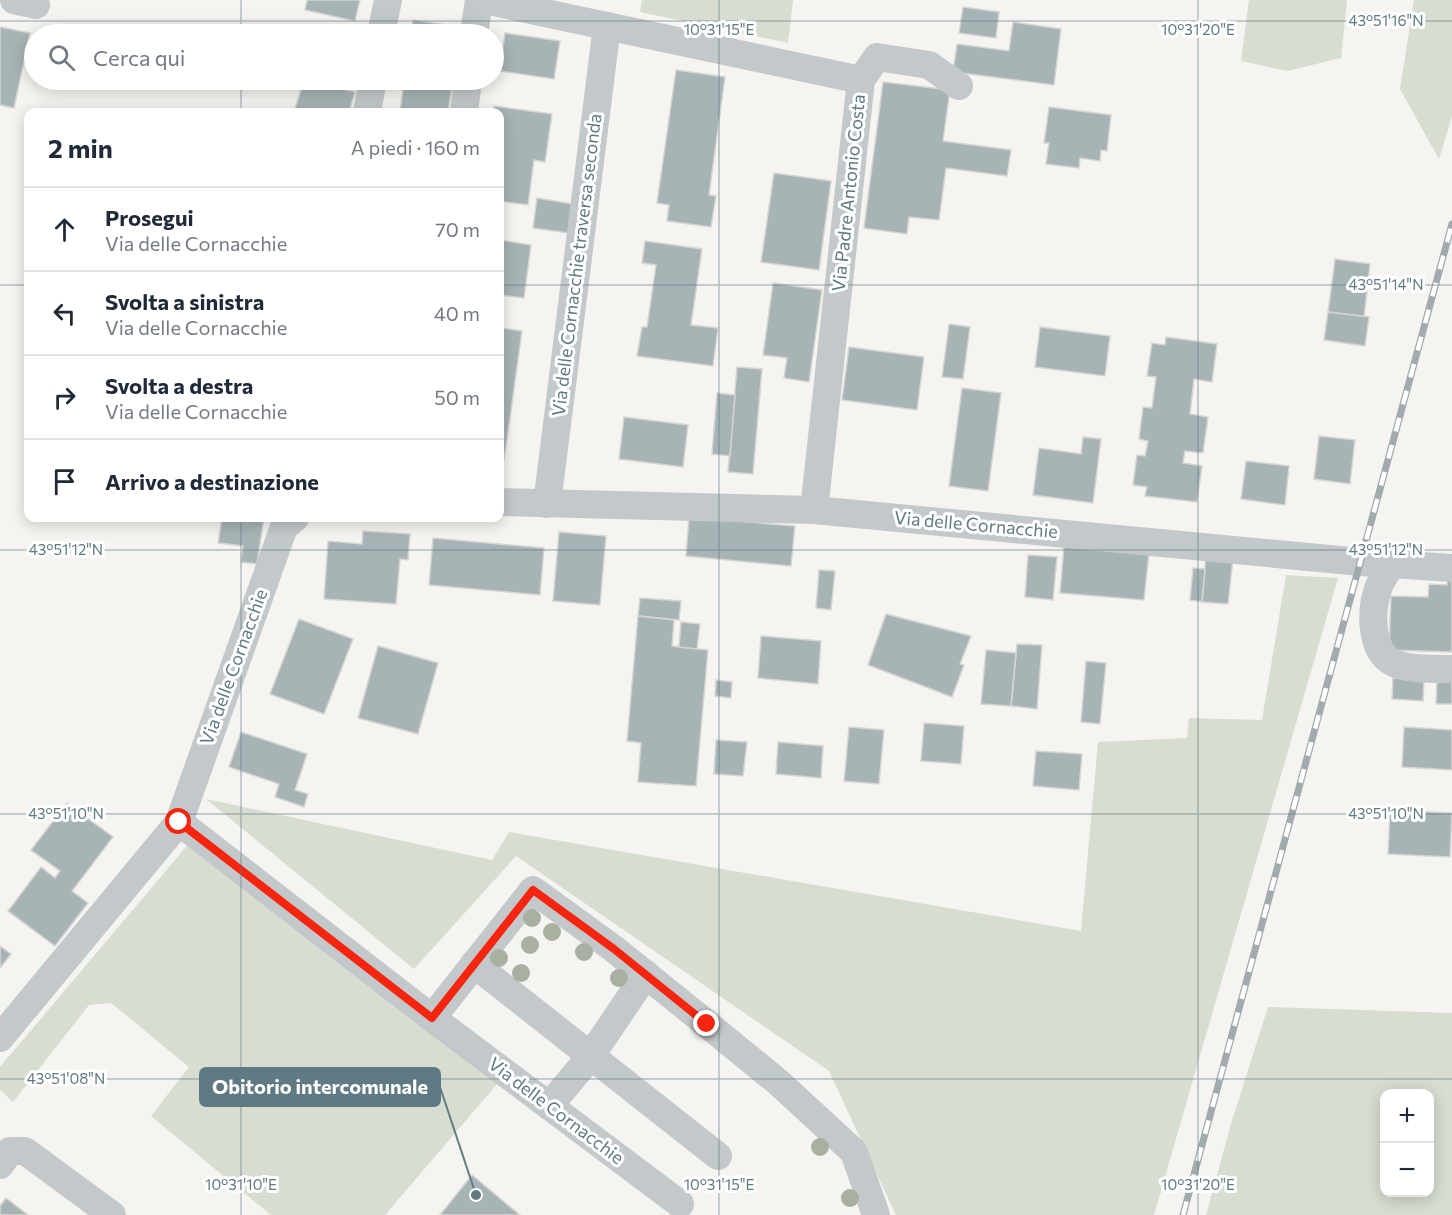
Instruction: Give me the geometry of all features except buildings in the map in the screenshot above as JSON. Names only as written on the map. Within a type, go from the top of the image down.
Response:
[{"type":"street","points":[[383,24],[388,0]]},
{"type":"street","points":[[475,24],[479,0]]},
{"type":"street","name":"Via Padre Antonio Costa","points":[[484,0],[861,80],[814,510]]},
{"type":"street","name":"Via delle Cornacchie traversa seconda","points":[[547,504],[607,26]]},
{"type":"street","points":[[861,80],[878,57],[929,65],[959,86]]},
{"type":"street","points":[[368,108],[371,90]]},
{"type":"street","points":[[464,108],[467,90]]},
{"type":"street","name":"Via delle Cornacchie","points":[[504,502],[814,510],[1452,568]]},
{"type":"street","name":"Via delle Cornacchie","points":[[0,1038],[179,822],[284,527],[291,522]]},
{"type":"street","points":[[1392,564],[1379,585],[1373,618],[1378,647],[1392,662],[1421,668],[1452,669]]},
{"type":"street","name":"Via delle Cornacchie","points":[[179,822],[432,1018],[680,1204]]},
{"type":"street","points":[[432,1018],[533,890],[646,974],[778,1082],[854,1152],[876,1215]]},
{"type":"street","points":[[474,964],[718,1156]]},
{"type":"street","points":[[549,1106],[590,1057],[646,974]]},
{"type":"street","points":[[0,1165],[10,1151],[25,1151],[112,1215]]},
{"type":"shaded area","points":[[642,0],[793,0],[788,43],[640,12]]},
{"type":"shaded area","points":[[1249,0],[1347,0],[1341,58],[1287,71],[1241,61]]},
{"type":"shaded area","points":[[1414,0],[1452,0],[1452,116],[1439,159],[1400,89]]},
{"type":"shaded area","points":[[1286,575],[1338,578],[1154,1215],[896,1215],[829,1071],[516,856],[414,969],[206,799],[492,860],[509,832],[1081,931],[1098,742],[1187,738],[1189,718],[1262,720]]},
{"type":"shaded area","points":[[191,841],[498,1083],[385,1215],[271,1215],[151,1116],[189,1067],[111,1003],[89,1005],[13,1102],[0,1090],[0,1067]]},
{"type":"shaded area","points":[[1268,1007],[1452,1013],[1452,1215],[1206,1215],[1231,1124]]},
{"type":"railway","points":[[1183,1215],[1452,224]]},
{"type":"place","name":"Obitorio intercomunale","points":[[476,1195]]},
{"type":"route","points":[[179,822],[432,1018],[533,890],[614,949],[707,1024]]}]
